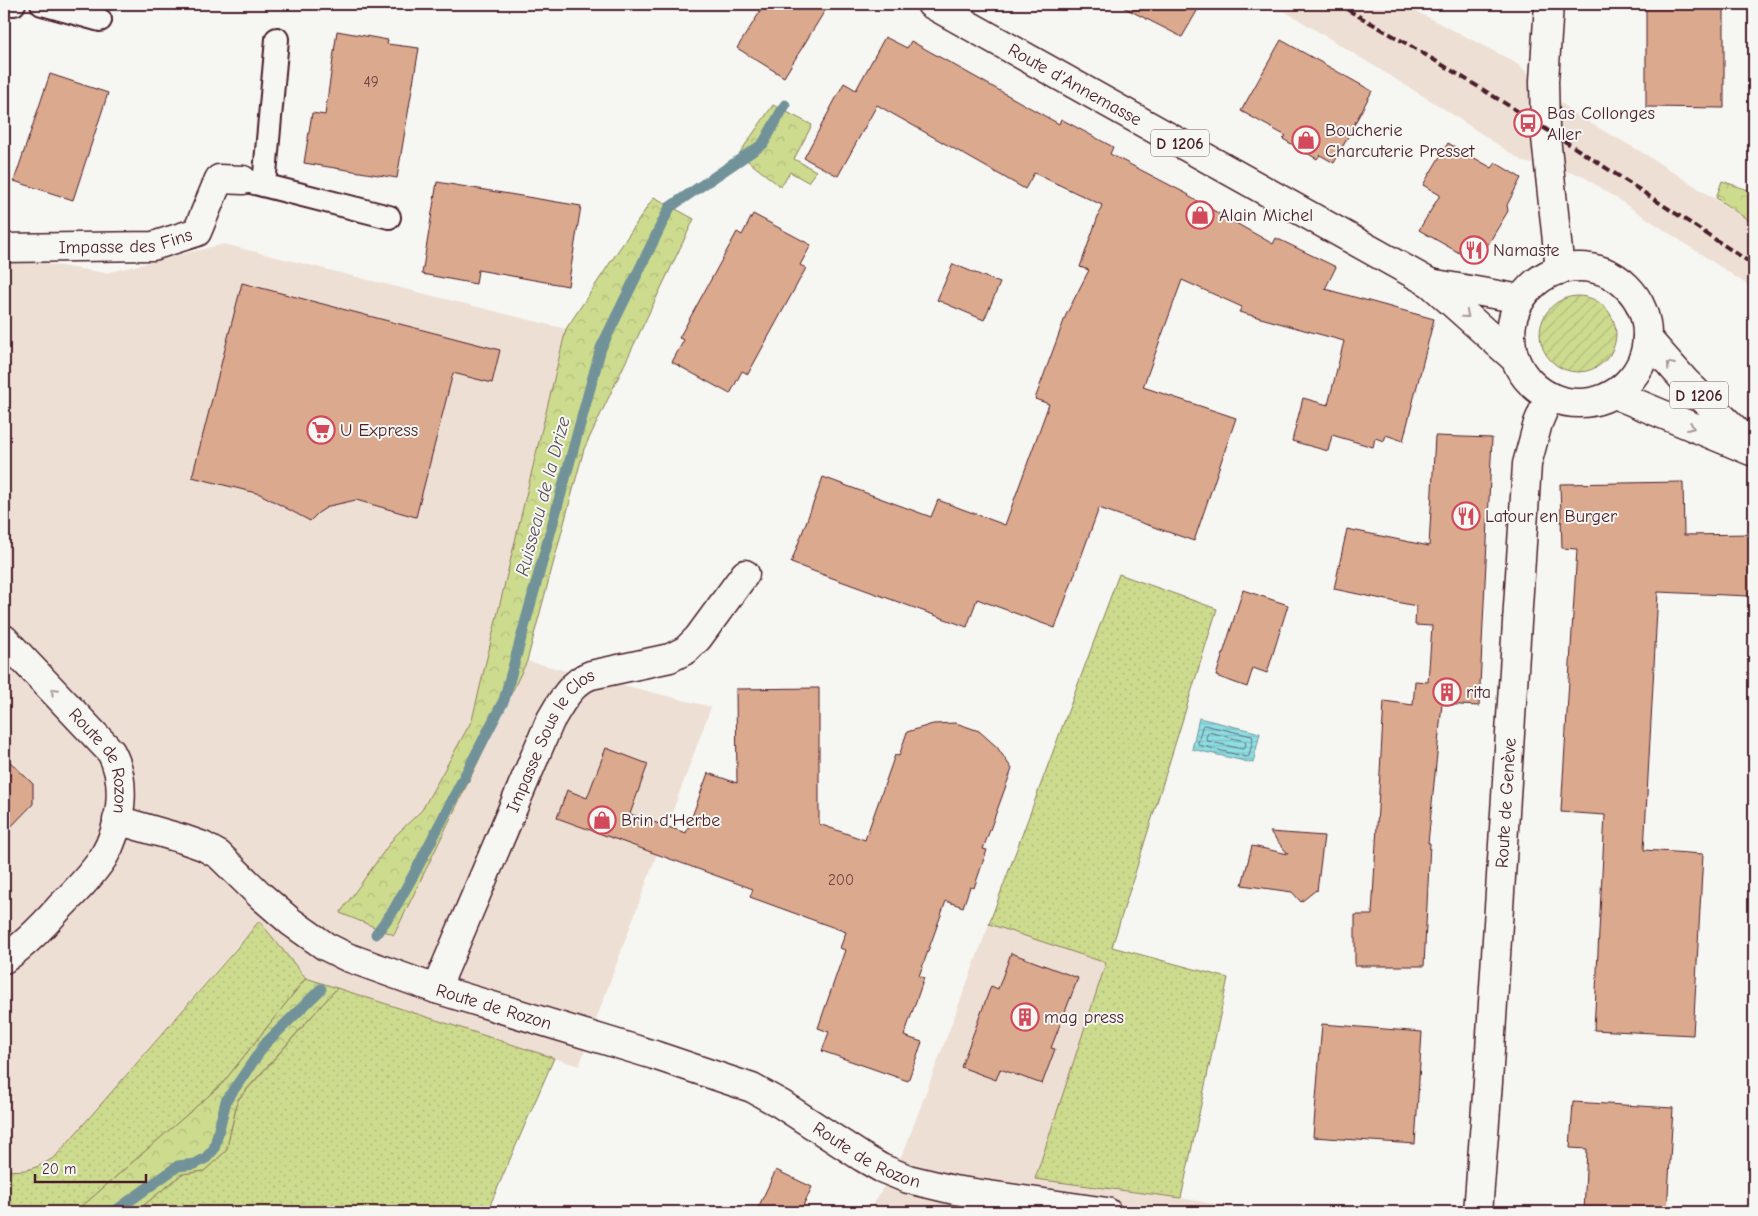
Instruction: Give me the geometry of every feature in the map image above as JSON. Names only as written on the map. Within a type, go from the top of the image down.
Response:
[{"type":"street","name":"Route d'Annemasse","points":[[931,4],[1430,283],[1514,358]]},
{"type":"street","points":[[1549,4],[1544,81],[1545,128],[1560,270]]},
{"type":"street","name":"Impasse des Fins","points":[[4,248],[153,246],[197,232],[219,179],[253,183]]},
{"type":"street","points":[[1578,267],[1605,273],[1621,282],[1634,295],[1642,311],[1647,338],[1644,355],[1637,370],[1627,384],[1614,394],[1598,401],[1582,404],[1565,402],[1549,397],[1534,387],[1514,358],[1510,338],[1516,308],[1521,299],[1538,281],[1560,270],[1578,267]]},
{"type":"street","name":"Route d'Annemasse","points":[[1430,283],[1521,299]]},
{"type":"street","name":"D 1206","points":[[1647,338],[1684,381],[1754,448]]},
{"type":"street","name":"D 1206","points":[[1614,394],[1754,452]]},
{"type":"street","name":"Route de Genève","points":[[1478,1212],[1527,464],[1538,423],[1549,397]]},
{"type":"street","name":"Impasse Sous le Clos","points":[[436,989],[550,721],[568,692],[584,677],[670,658],[686,650],[698,638],[745,574]]},
{"type":"street","name":"Route de Rozon","points":[[4,639],[111,752],[120,775],[120,798],[117,820],[183,838],[203,846],[218,855],[260,896],[291,922],[325,946],[361,963],[436,989],[654,1055],[752,1088],[781,1104],[862,1157],[881,1168],[908,1179],[990,1196],[1107,1212]]},
{"type":"street","points":[[4,959],[44,925],[90,874],[103,857],[117,820]]},
{"type":"lane","points":[[42,4],[100,20]]},
{"type":"lane","points":[[277,39],[253,183],[389,217]]},
{"type":"shaded area","points":[[1273,4],[1402,4],[1509,59],[1520,66],[1574,114],[1645,154],[1754,224],[1754,289],[1581,175],[1524,162],[1441,107]]},
{"type":"shaded area","points":[[224,244],[566,329],[472,720],[422,810],[395,836],[394,935],[527,661],[711,707],[579,1066],[306,978],[259,921],[55,1157],[36,1168],[22,1171],[4,1170],[4,264],[42,263],[106,273]]},
{"type":"shaded area","points":[[989,924],[1106,963],[1035,1179],[1181,1198],[1261,1212],[869,1212],[904,1151]]},
{"type":"green space","points":[[773,105],[812,125],[794,159],[816,171],[808,182],[790,172],[781,187],[739,154]]},
{"type":"green space","points":[[1722,181],[1754,192],[1754,224],[1716,198]]},
{"type":"green space","points":[[654,197],[694,219],[584,449],[527,661],[394,935],[340,913],[395,836],[422,810],[472,720],[566,329]]},
{"type":"green space","points":[[1578,296],[1592,299],[1605,307],[1613,320],[1616,334],[1613,348],[1605,361],[1592,369],[1578,372],[1564,369],[1551,361],[1543,348],[1540,334],[1543,320],[1551,307],[1564,299]]},
{"type":"green space","points":[[1119,574],[1217,609],[1112,947],[1228,978],[1181,1198],[1035,1179],[1106,963],[989,924]]},
{"type":"green space","points":[[259,921],[306,978],[222,1084],[87,1202],[73,1212],[4,1212],[4,1170],[31,1169],[55,1157]]},
{"type":"green space","points":[[306,978],[337,988],[238,1099],[226,1151],[204,1171],[182,1174],[144,1205],[169,1212],[73,1212],[87,1202],[222,1084]]},
{"type":"green space","points":[[337,988],[554,1058],[487,1212],[169,1212],[144,1205],[182,1174],[204,1171],[226,1151],[238,1100]]},
{"type":"water","points":[[1199,718],[1260,733],[1253,763],[1192,749]]},
{"type":"building","points":[[765,4],[829,4],[784,77],[737,48]]},
{"type":"building","points":[[1117,4],[1201,4],[1182,37]]},
{"type":"building","points":[[1646,4],[1724,4],[1724,108],[1646,107]]},
{"type":"building","points":[[337,31],[388,40],[387,44],[419,48],[397,178],[304,163],[312,113],[325,115]]},
{"type":"building","points":[[885,37],[907,48],[911,41],[1059,124],[1061,119],[1113,147],[1110,154],[1189,195],[1273,244],[1276,238],[1336,267],[1325,289],[1434,319],[1403,441],[1386,435],[1384,441],[1375,438],[1373,447],[1332,435],[1328,451],[1292,441],[1303,398],[1328,405],[1344,341],[1239,312],[1242,307],[1182,280],[1143,387],[1236,418],[1194,541],[1099,508],[1055,628],[977,599],[967,627],[791,563],[823,477],[931,517],[938,500],[1005,525],[1049,404],[1035,399],[1066,315],[1089,270],[1080,267],[1102,205],[1034,173],[1025,189],[877,105],[838,176],[804,158],[844,83],[856,90]]},
{"type":"building","points":[[1281,40],[1372,91],[1334,163],[1320,155],[1317,159],[1283,139],[1286,136],[1241,111]]},
{"type":"building","points":[[50,74],[108,93],[73,200],[14,181]]},
{"type":"building","points":[[1448,143],[1492,168],[1496,163],[1521,178],[1507,205],[1508,211],[1477,263],[1419,230],[1440,195],[1423,185]]},
{"type":"building","points":[[437,182],[581,206],[568,286],[478,270],[476,284],[422,274]]},
{"type":"building","points":[[753,214],[811,245],[800,265],[806,268],[748,374],[742,371],[730,394],[672,362],[684,340],[679,338],[737,232],[742,235]]},
{"type":"building","points":[[953,264],[1000,283],[984,320],[937,300]]},
{"type":"building","name":"U Express","points":[[242,283],[500,350],[492,383],[453,373],[416,517],[356,500],[329,506],[310,521],[260,494],[192,477]]},
{"type":"building","points":[[1435,436],[1492,438],[1479,706],[1442,704],[1428,843],[1430,843],[1424,966],[1355,966],[1355,915],[1372,915],[1384,701],[1413,705],[1415,681],[1428,682],[1432,626],[1415,625],[1416,606],[1334,589],[1347,529],[1429,546]]},
{"type":"building","points":[[1683,482],[1684,535],[1752,534],[1751,547],[1754,547],[1754,591],[1749,591],[1749,596],[1658,592],[1644,850],[1703,854],[1693,1035],[1594,1030],[1605,815],[1561,812],[1577,549],[1562,548],[1560,484]]},
{"type":"building","points":[[1243,590],[1288,605],[1267,673],[1253,668],[1247,687],[1216,676]]},
{"type":"building","points":[[819,688],[819,824],[865,840],[895,755],[899,756],[907,732],[933,724],[956,723],[979,731],[997,747],[1012,769],[983,849],[987,850],[974,888],[970,887],[963,907],[946,901],[919,976],[924,978],[904,1036],[922,1042],[908,1081],[822,1051],[829,1032],[818,1028],[845,950],[840,948],[846,932],[750,897],[753,889],[557,818],[567,790],[587,798],[606,748],[648,764],[630,814],[686,833],[708,773],[737,783],[736,689]]},
{"type":"building","points":[[4,756],[33,784],[33,804],[4,834]]},
{"type":"building","points":[[1270,832],[1324,836],[1317,891],[1301,902],[1292,892],[1242,885],[1252,846],[1288,854]]},
{"type":"building","name":"mag press","points":[[1011,953],[1078,978],[1051,1048],[1055,1049],[1042,1084],[1000,1069],[996,1080],[961,1067],[991,986],[998,989]]},
{"type":"building","points":[[1322,1024],[1422,1032],[1415,1144],[1313,1137]]},
{"type":"building","points":[[1573,1102],[1673,1108],[1667,1212],[1584,1212],[1587,1149],[1570,1148]]},
{"type":"building","points":[[776,1170],[812,1187],[800,1212],[756,1212]]},
{"type":"waterway","name":"Ruisseau de la Drize","points":[[376,934],[393,911],[414,874],[504,700],[601,348],[670,207],[763,144],[785,105]]},
{"type":"waterway","name":"Ruisseau de la Drize","points":[[114,1212],[178,1166],[195,1164],[206,1158],[214,1149],[226,1101],[265,1044],[321,989]]},
{"type":"railway","points":[[1337,4],[1496,98],[1754,265]]},
{"type":"place","name":"Bas Collonges Aller","points":[[1528,123]]},
{"type":"place","name":"Boucherie Charcuterie Presset","points":[[1306,140]]},
{"type":"place","name":"Alain Michel","points":[[1200,215]]},
{"type":"place","name":"Namaste","points":[[1474,250]]},
{"type":"place","name":"U Express","points":[[321,430]]},
{"type":"place","name":"Latour en Burger","points":[[1466,516]]},
{"type":"place","name":"rita","points":[[1447,692]]},
{"type":"place","name":"Brin d'Herbe","points":[[602,820]]},
{"type":"place","name":"mag press","points":[[1025,1017]]}]
